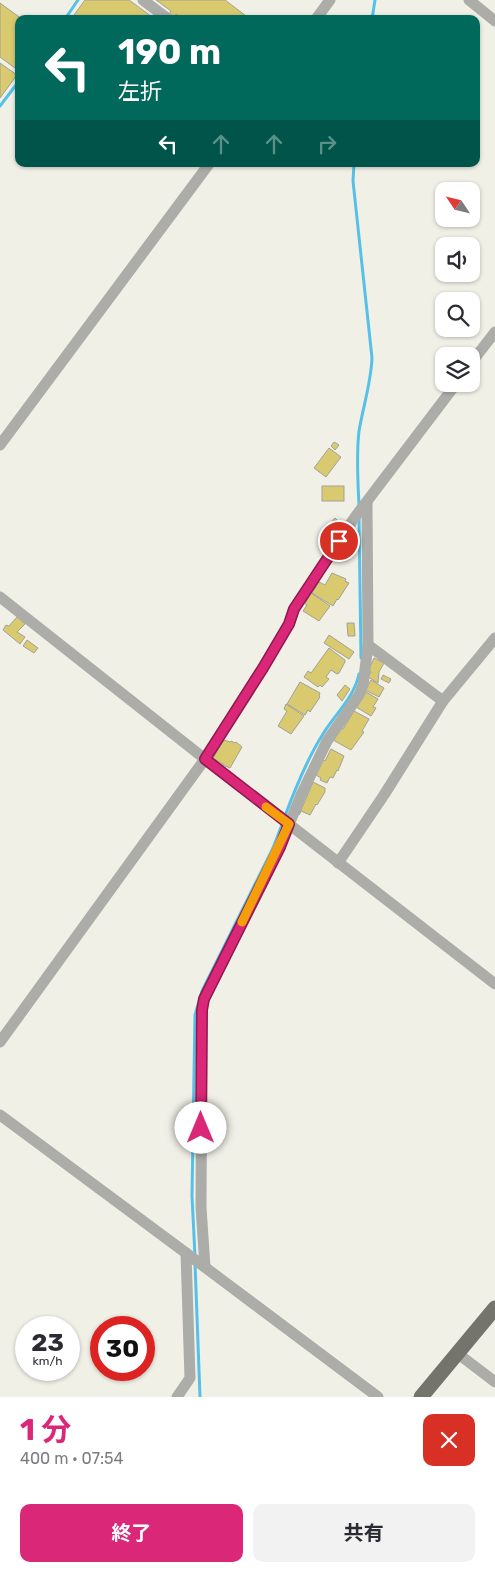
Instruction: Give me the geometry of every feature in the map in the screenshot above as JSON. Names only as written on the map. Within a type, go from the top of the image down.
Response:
[{"type":"main road","points":[[421,1397],[495,1308]]},
{"type":"street","points":[[143,0],[163,15]]},
{"type":"street","points":[[319,15],[330,0]]},
{"type":"street","points":[[469,0],[495,21]]},
{"type":"street","points":[[0,445],[208,167]]},
{"type":"street","points":[[480,351],[495,332]]},
{"type":"street","points":[[0,1042],[205,759],[263,668],[289,624],[294,609],[355,517],[450,392]]},
{"type":"street","points":[[202,1265],[202,1010],[204,999],[280,847],[285,821],[327,740],[359,695],[363,685],[368,645],[365,504]]},
{"type":"street","points":[[0,597],[495,984]]},
{"type":"street","points":[[338,863],[384,795],[443,701],[495,638]]},
{"type":"street","points":[[368,645],[443,701]]},
{"type":"street","points":[[0,1115],[378,1397]]},
{"type":"street","points":[[177,1397],[190,1378],[187,1254]]},
{"type":"street","points":[[457,1353],[495,1382]]},
{"type":"building","points":[[85,0],[129,0],[150,15],[74,15]]},
{"type":"building","points":[[156,0],[225,0],[245,15],[170,15],[171,11]]},
{"type":"building","points":[[0,3],[16,15],[15,68],[0,57]]},
{"type":"building","points":[[0,63],[15,74],[15,78],[0,98]]},
{"type":"building","points":[[334,442],[339,445],[335,450],[331,446]]},
{"type":"building","points":[[329,448],[341,457],[326,477],[314,468]]},
{"type":"building","points":[[322,486],[344,486],[344,501],[322,501]]},
{"type":"building","points":[[335,518],[339,522],[332,531],[327,527]]},
{"type":"building","points":[[332,573],[346,579],[345,581],[349,583],[333,606],[312,593],[319,582],[325,585]]},
{"type":"building","points":[[311,593],[330,606],[319,621],[303,611]]},
{"type":"building","points":[[17,617],[25,624],[17,632],[25,637],[20,644],[3,630],[6,625],[9,626]]},
{"type":"building","points":[[347,623],[354,623],[355,636],[348,636]]},
{"type":"building","points":[[329,635],[354,652],[349,659],[324,643]]},
{"type":"building","points":[[27,640],[38,648],[34,653],[23,646]]},
{"type":"building","points":[[329,648],[345,660],[345,662],[339,673],[337,674],[331,670],[326,677],[329,679],[322,687],[320,685],[318,687],[304,677],[308,671],[311,673]]},
{"type":"building","points":[[374,658],[384,663],[379,672],[378,683],[368,677]]},
{"type":"building","points":[[383,675],[391,679],[389,683],[381,679]]},
{"type":"building","points":[[371,680],[384,688],[379,697],[365,690]]},
{"type":"building","points":[[300,682],[320,693],[320,697],[310,712],[308,710],[305,715],[287,704]]},
{"type":"building","points":[[345,685],[350,689],[342,701],[337,695]]},
{"type":"building","points":[[366,692],[378,699],[373,707],[376,708],[371,716],[356,707]]},
{"type":"building","points":[[286,704],[304,716],[291,734],[278,726],[287,711],[284,709]]},
{"type":"building","points":[[354,711],[369,719],[362,731],[364,732],[351,750],[333,740],[340,728],[343,729]]},
{"type":"building","points":[[224,740],[236,742],[242,747],[230,768],[213,758]]},
{"type":"building","points":[[331,749],[344,756],[338,771],[333,778],[330,777],[327,783],[320,780],[321,778],[316,775]]},
{"type":"building","points":[[313,782],[325,788],[325,792],[310,815],[301,811],[299,815]]},
{"type":"waterway","points":[[68,15],[78,0]]},
{"type":"waterway","points":[[373,15],[375,0]]},
{"type":"waterway","points":[[0,106],[15,86]]},
{"type":"waterway","points":[[354,167],[353,181],[372,358],[358,440],[359,506]]},
{"type":"waterway","points":[[359,517],[361,658]]},
{"type":"waterway","points":[[285,816],[297,785],[317,744],[349,698],[357,683],[359,674]]},
{"type":"waterway","points":[[195,1256],[192,1196],[195,1015],[202,991],[273,848],[283,822]]},
{"type":"waterway","points":[[195,1263],[200,1397]]},
{"type":"slow traffic","points":[[242,922],[280,847],[289,824],[266,807]]},
{"type":"route","points":[[201,1128],[202,1010],[204,999],[280,847],[289,824],[205,759],[263,668],[289,624],[294,609],[339,541]]}]
